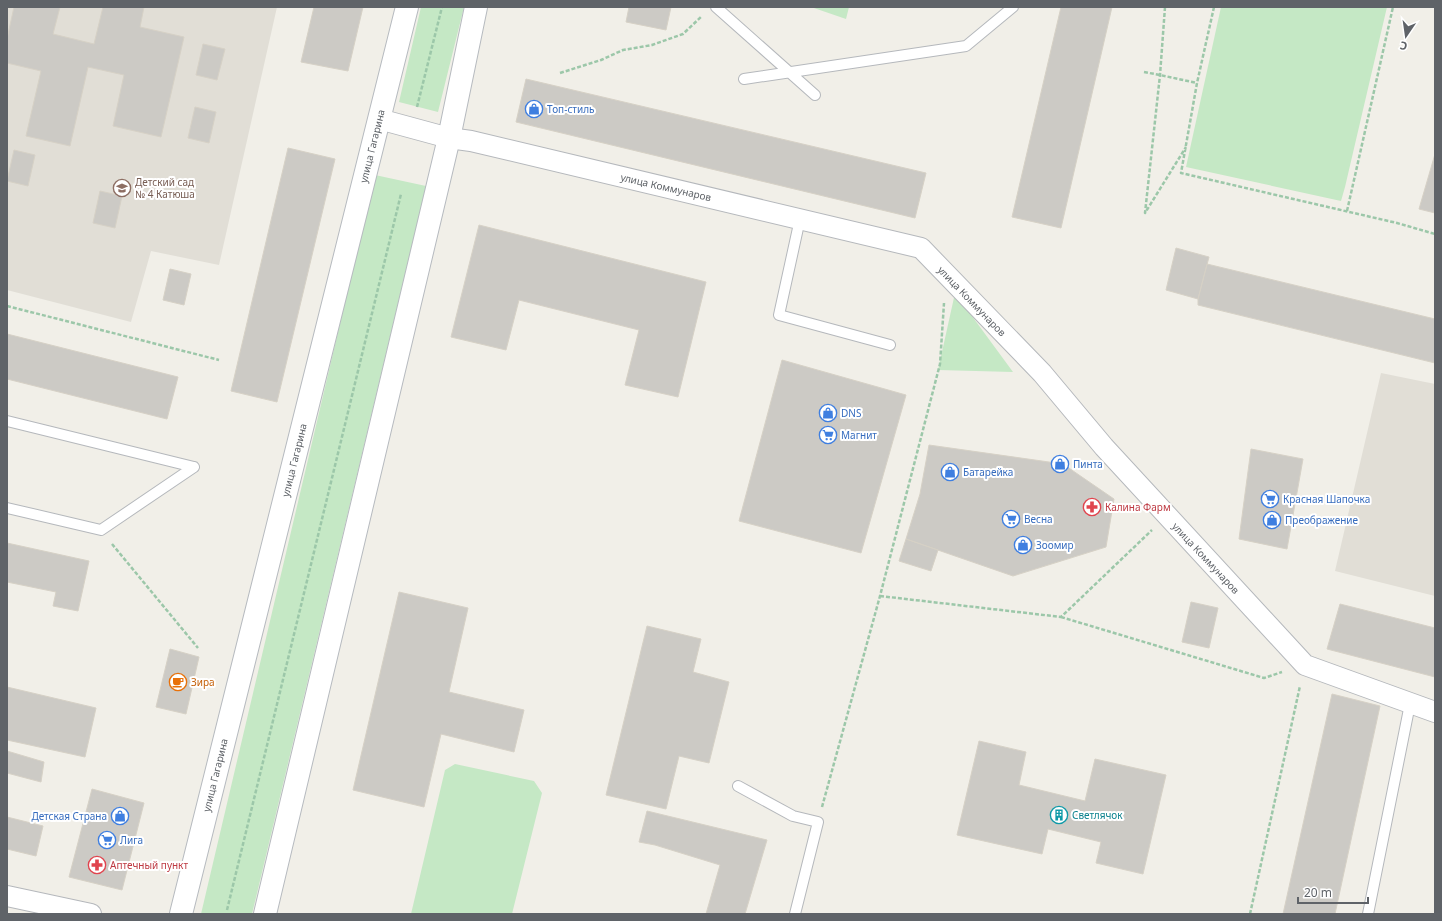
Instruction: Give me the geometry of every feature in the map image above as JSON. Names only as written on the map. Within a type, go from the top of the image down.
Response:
[{"type":"street","name":"улица Гагарина","points":[[181,914],[407,7]]},
{"type":"street","points":[[265,914],[449,138],[476,7]]},
{"type":"street","name":"улица Коммунаров","points":[[379,119],[449,138],[471,141],[920,248],[1042,373],[1104,447],[1305,665],[1435,712]]},
{"type":"street","points":[[7,896],[91,914]]},
{"type":"lane","points":[[716,7],[815,95]]},
{"type":"lane","points":[[744,79],[966,46],[1013,7]]},
{"type":"lane","points":[[800,219],[779,315],[890,345]]},
{"type":"lane","points":[[7,421],[194,467],[100,530],[7,508]]},
{"type":"lane","points":[[1368,914],[1410,704]]},
{"type":"lane","points":[[738,786],[793,816],[818,822],[797,913]]},
{"type":"path","points":[[416,111],[442,7]]},
{"type":"path","points":[[1164,7],[1160,75],[1145,212],[1187,145]]},
{"type":"path","points":[[1214,7],[1197,83],[1181,173],[1397,223],[1435,234]]},
{"type":"path","points":[[1347,212],[1393,7]]},
{"type":"path","points":[[560,73],[600,60],[623,50],[652,45],[683,34],[703,14]]},
{"type":"path","points":[[1144,72],[1197,83]]},
{"type":"path","points":[[227,910],[401,194]]},
{"type":"path","points":[[818,822],[880,596],[940,364],[946,273]]},
{"type":"path","points":[[7,306],[219,360]]},
{"type":"path","points":[[1061,617],[1167,515]]},
{"type":"path","points":[[100,530],[198,648]]},
{"type":"path","points":[[880,596],[1061,617],[1264,678],[1305,665]]},
{"type":"path","points":[[1250,914],[1305,665]]},
{"type":"shaded area","name":"Детский сад № 4 Катюша","points":[[7,7],[277,7],[219,265],[151,251],[131,322],[7,290]]},
{"type":"shaded area","points":[[1381,373],[1435,384],[1435,596],[1335,571]]},
{"type":"green space","points":[[421,7],[464,7],[438,112],[399,102]]},
{"type":"green space","points":[[811,7],[849,7],[846,19]]},
{"type":"green space","points":[[1221,7],[1387,7],[1341,201],[1186,167]]},
{"type":"green space","points":[[375,175],[426,186],[252,914],[201,914]]},
{"type":"green space","points":[[955,293],[1013,372],[938,370]]},
{"type":"green space","points":[[455,764],[534,781],[542,793],[512,914],[411,914],[445,770]]},
{"type":"building","points":[[14,7],[60,7],[53,34],[94,44],[103,7],[144,7],[140,27],[184,37],[161,137],[113,126],[124,75],[88,67],[70,146],[26,136],[41,71],[7,63],[7,39]]},
{"type":"building","points":[[314,7],[363,7],[348,71],[301,62]]},
{"type":"building","points":[[629,7],[671,7],[666,30],[626,22]]},
{"type":"building","points":[[1061,7],[1112,7],[1061,228],[1012,217]]},
{"type":"building","points":[[203,44],[225,49],[217,80],[196,75]]},
{"type":"building","points":[[526,79],[926,173],[915,218],[516,122]]},
{"type":"building","points":[[195,107],[216,112],[209,143],[188,138]]},
{"type":"building","points":[[288,148],[335,159],[277,402],[231,391]]},
{"type":"building","points":[[14,150],[35,155],[28,186],[7,181]]},
{"type":"building","points":[[1435,154],[1435,213],[1419,209]]},
{"type":"building","points":[[100,191],[122,196],[115,228],[93,223]]},
{"type":"building","points":[[479,225],[706,282],[678,397],[625,385],[639,330],[519,300],[506,350],[451,337]]},
{"type":"building","points":[[1176,248],[1209,257],[1198,299],[1166,290]]},
{"type":"building","points":[[1207,264],[1435,319],[1435,363],[1198,305],[1198,299]]},
{"type":"building","points":[[170,269],[191,274],[184,305],[163,300]]},
{"type":"building","points":[[7,334],[178,377],[167,419],[7,379]]},
{"type":"building","name":"Магнит","points":[[782,360],[906,395],[861,553],[739,521]]},
{"type":"building","name":"Весна","points":[[929,445],[1063,464],[1114,499],[1106,547],[1013,576],[906,539],[920,494]]},
{"type":"building","name":"Красная Шапочка","points":[[1251,449],[1303,459],[1287,549],[1239,539]]},
{"type":"building","points":[[906,539],[938,550],[931,571],[899,561]]},
{"type":"building","points":[[7,543],[89,561],[78,611],[53,606],[56,592],[7,582]]},
{"type":"building","points":[[399,592],[468,608],[449,692],[524,710],[514,752],[441,734],[424,807],[353,790]]},
{"type":"building","points":[[1191,602],[1218,608],[1209,648],[1182,642]]},
{"type":"building","points":[[1340,604],[1435,628],[1435,677],[1327,649]]},
{"type":"building","points":[[647,626],[701,639],[693,672],[729,682],[709,763],[679,756],[666,809],[606,795]]},
{"type":"building","name":"Зира","points":[[170,649],[199,657],[186,714],[156,707]]},
{"type":"building","points":[[7,687],[96,708],[85,757],[7,740]]},
{"type":"building","points":[[1332,694],[1380,706],[1335,914],[1283,914]]},
{"type":"building","name":"Светлячок","points":[[979,741],[1026,752],[1019,785],[1085,801],[1095,759],[1166,775],[1143,874],[1096,863],[1101,842],[1048,829],[1042,854],[957,835]]},
{"type":"building","points":[[7,751],[44,762],[41,782],[7,773]]},
{"type":"building","name":"Лига","points":[[92,789],[144,803],[122,890],[69,877]]},
{"type":"building","points":[[647,811],[767,840],[745,914],[706,914],[720,865],[655,845],[639,842]]},
{"type":"building","points":[[7,817],[43,826],[36,856],[7,849]]},
{"type":"place","name":"Топ-стиль","points":[[534,109]]},
{"type":"place","name":"Детский сад № 4 Катюша","points":[[122,188]]},
{"type":"place","name":"DNS","points":[[828,413]]},
{"type":"place","name":"Магнит","points":[[828,435]]},
{"type":"place","name":"Пинта","points":[[1060,464]]},
{"type":"place","name":"Батарейка","points":[[950,472]]},
{"type":"place","name":"Красная Шапочка","points":[[1270,499]]},
{"type":"place","name":"Калина Фарм","points":[[1092,507]]},
{"type":"place","name":"Весна","points":[[1011,519]]},
{"type":"place","name":"Преображение","points":[[1272,520]]},
{"type":"place","name":"Зоомир","points":[[1023,545]]},
{"type":"place","name":"Зира","points":[[178,682]]},
{"type":"place","name":"Светлячок","points":[[1059,815]]},
{"type":"place","name":"Детская Страна","points":[[120,816]]},
{"type":"place","name":"Лига","points":[[107,840]]},
{"type":"place","name":"Аптечный пункт","points":[[97,865]]}]
